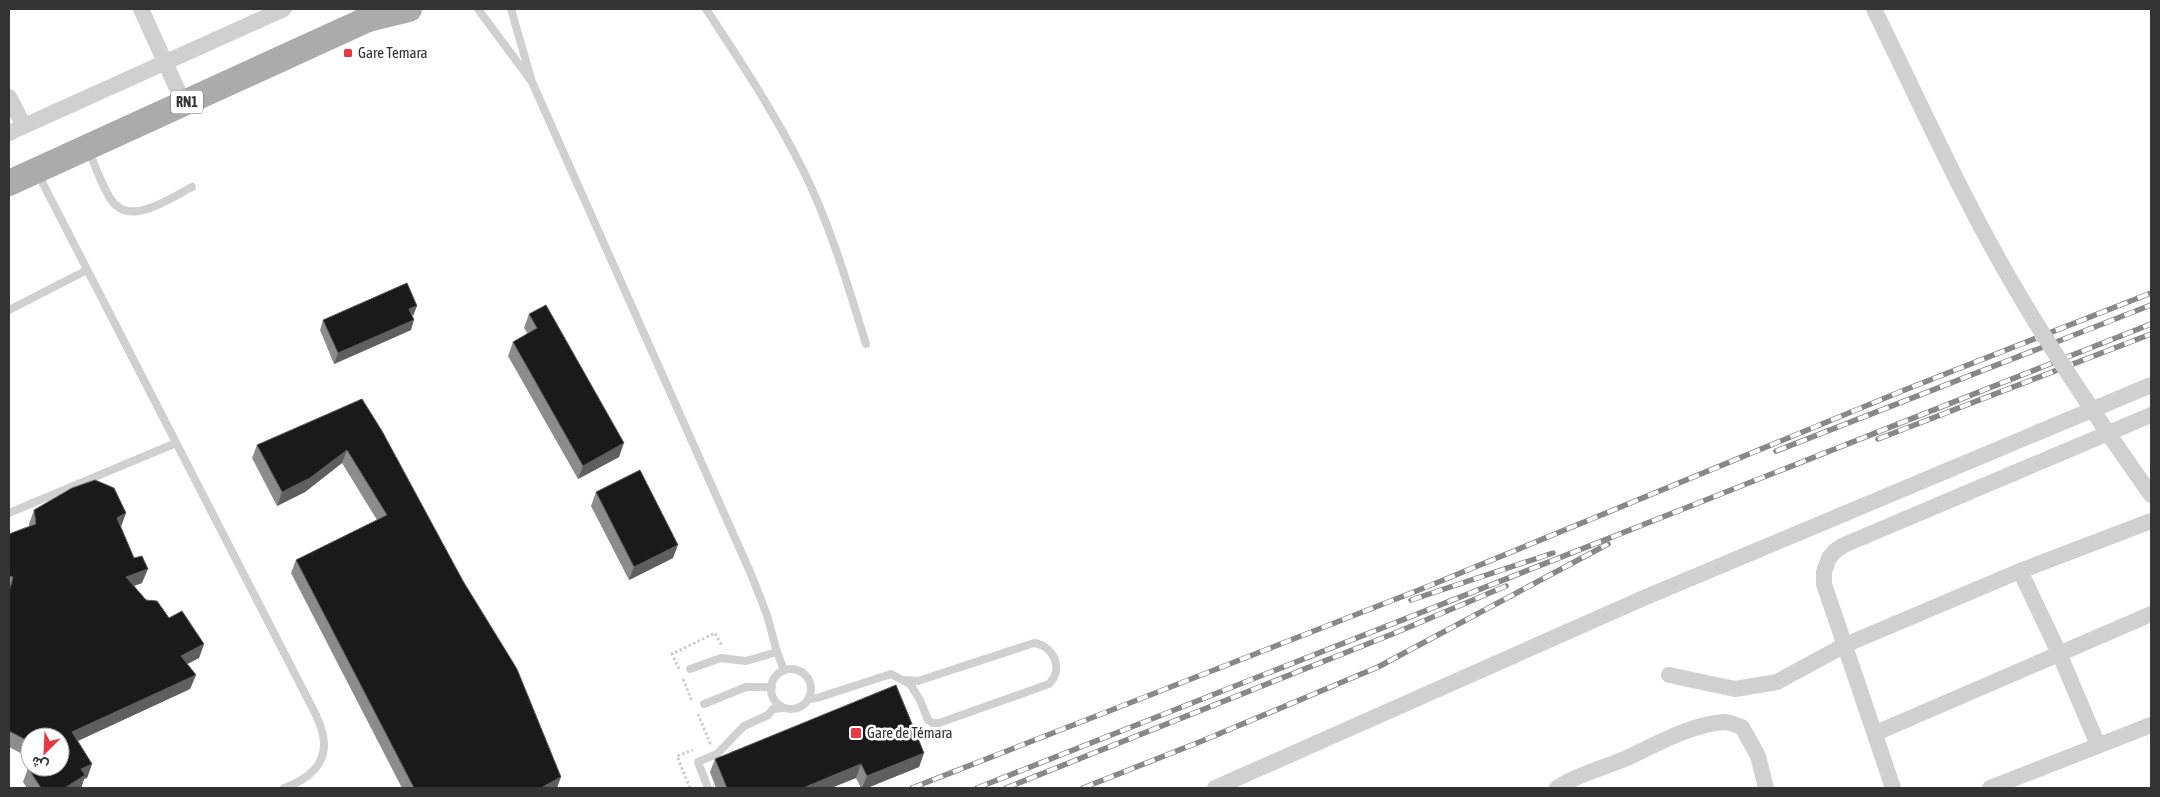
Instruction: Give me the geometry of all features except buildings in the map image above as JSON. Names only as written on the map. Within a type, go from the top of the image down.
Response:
[{"type":"main road","name":"RN1","points":[[9,183],[376,14],[409,9]]},
{"type":"street","points":[[141,9],[184,104]]},
{"type":"street","points":[[9,97],[16,130],[284,9]]},
{"type":"street","points":[[1874,9],[1959,185],[2021,298],[2151,495]]},
{"type":"street","points":[[1215,788],[1646,596],[2151,385]]},
{"type":"street","points":[[1893,788],[1824,584],[1826,564],[1835,550],[1894,523],[2151,415]]},
{"type":"street","points":[[1669,675],[1735,689],[1777,682],[1845,645],[2020,571],[2151,521]]},
{"type":"street","points":[[2020,571],[2059,652],[2098,745]]},
{"type":"street","points":[[1876,734],[2059,652],[2151,614]]},
{"type":"street","points":[[1557,788],[1660,742],[1702,726],[1726,722],[1742,727],[1758,756],[1766,788]]},
{"type":"street","points":[[1990,788],[2151,725]]},
{"type":"lane","points":[[478,9],[532,82]]},
{"type":"lane","points":[[510,9],[532,82],[751,574],[767,615],[784,670]]},
{"type":"lane","points":[[706,9],[764,97],[804,173],[838,253],[866,344]]},
{"type":"lane","points":[[87,148],[110,198],[114,204],[126,212],[141,211],[192,187]]},
{"type":"lane","points":[[36,171],[315,713],[324,737],[322,759],[310,776],[284,788]]},
{"type":"lane","points":[[9,310],[87,270]]},
{"type":"lane","points":[[9,514],[176,443]]},
{"type":"lane","points":[[809,699],[825,696],[884,675],[894,674],[906,680],[915,690],[928,720],[933,723],[939,723],[1042,687],[1054,679],[1057,672],[1052,652],[1047,647],[1034,643],[918,681],[906,680]]},
{"type":"lane","points":[[690,669],[721,658],[746,661],[777,652]]},
{"type":"lane","points":[[708,788],[698,762],[717,754],[744,726],[768,715],[773,709],[794,709],[802,706],[809,699],[811,690],[809,680],[803,673],[794,669],[784,670],[776,676],[772,687],[772,694],[776,702],[784,708]]},
{"type":"lane","points":[[704,704],[746,688],[772,687]]},
{"type":"path","points":[[690,788],[677,756],[710,743],[672,654],[715,633],[728,658]]},
{"type":"railway","points":[[912,788],[1424,588],[1907,389],[2151,293]]},
{"type":"railway","points":[[1776,451],[2151,305]]},
{"type":"railway","points":[[977,788],[2151,324]]},
{"type":"railway","points":[[1878,439],[2151,334]]},
{"type":"railway","points":[[1083,788],[1202,741],[1378,667],[1608,544]]},
{"type":"railway","points":[[1411,600],[1553,553]]},
{"type":"railway","points":[[1006,788],[1395,633],[1506,586]]},
{"type":"place","name":"Gare Temara","points":[[348,53]]},
{"type":"place","name":"Gare de Témara","points":[[856,733]]}]
